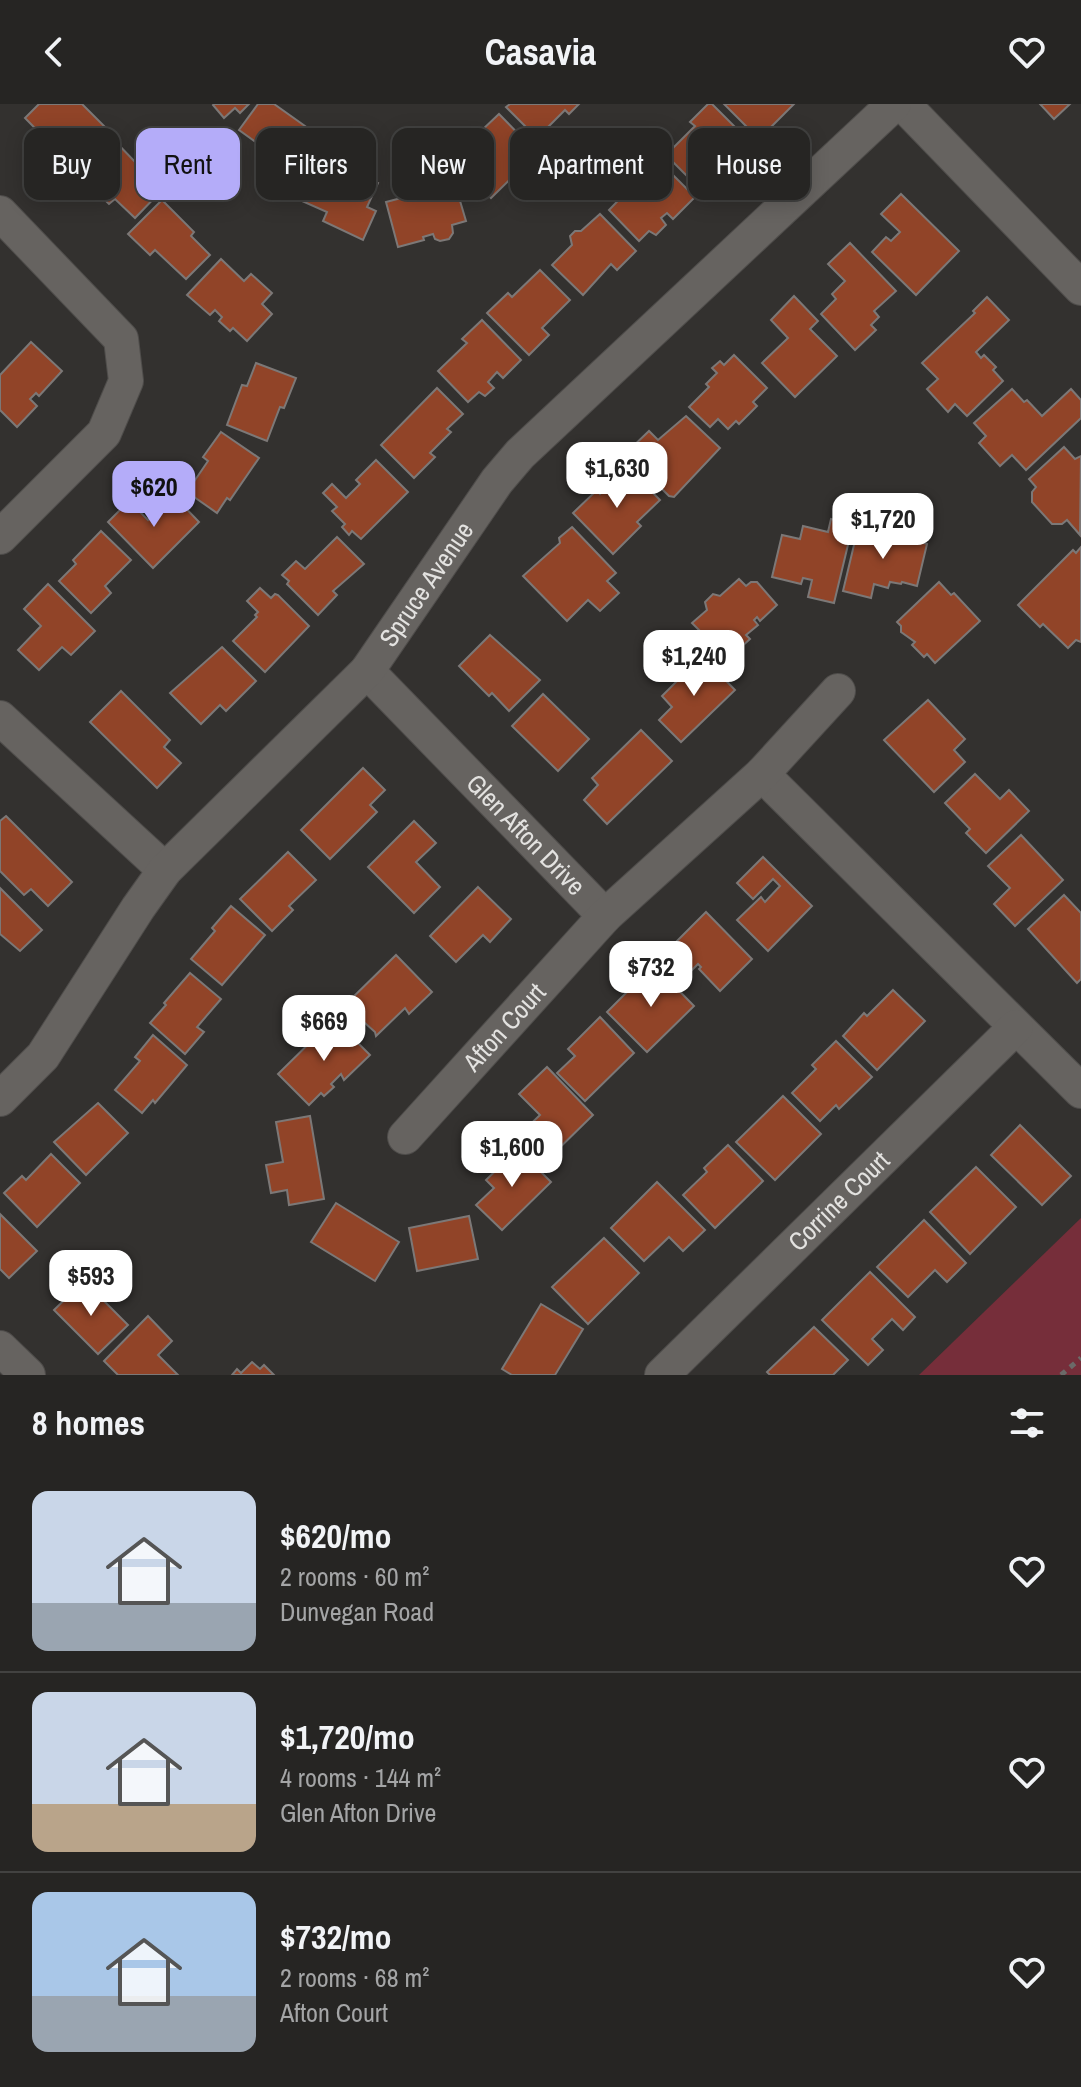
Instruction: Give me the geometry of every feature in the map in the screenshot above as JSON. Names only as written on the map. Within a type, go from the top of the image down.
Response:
[{"type":"street","name":"Spruce Avenue","points":[[0,1099],[43,1056],[165,870],[367,671],[497,481],[520,454],[894,104]]},
{"type":"street","points":[[903,104],[1081,288]]},
{"type":"street","points":[[0,213],[121,339],[126,381],[104,433],[0,537]]},
{"type":"street","name":"Glen Afton Drive","points":[[367,671],[605,916],[762,774],[838,691]]},
{"type":"street","points":[[0,718],[165,870]]},
{"type":"street","points":[[762,774],[1081,1091]]},
{"type":"street","name":"Afton Court","points":[[405,1137],[605,916]]},
{"type":"street","name":"Corrine Court","points":[[662,1375],[1016,1027]]},
{"type":"street","points":[[0,1348],[28,1375]]},
{"type":"path","points":[[1061,1375],[1081,1358]]},
{"type":"shaded area","points":[[1081,1218],[1081,1375],[919,1375]]},
{"type":"building","points":[[39,104],[82,104],[106,128],[35,128],[25,118]]},
{"type":"building","points":[[214,104],[249,104],[240,113],[235,108],[224,118]]},
{"type":"building","points":[[258,104],[274,104],[308,128],[256,128],[256,142],[240,129]]},
{"type":"building","points":[[510,104],[579,104],[569,114],[565,110],[547,128],[527,128],[506,107]]},
{"type":"building","points":[[708,104],[712,104],[736,128],[693,128],[695,126],[690,122]]},
{"type":"building","points":[[724,104],[794,104],[770,128],[748,128]]},
{"type":"building","points":[[1040,104],[1070,104],[1054,119]]},
{"type":"building","points":[[499,114],[513,128],[510,128],[510,179],[494,195],[494,128],[484,128]]},
{"type":"building","points":[[688,133],[688,177],[672,161],[672,149]]},
{"type":"building","points":[[120,146],[136,163],[136,200],[152,200],[135,218],[116,200],[120,200]]},
{"type":"building","points":[[672,174],[688,190],[688,200],[692,200],[673,219],[667,213],[661,218],[666,225],[656,235],[649,231],[639,241],[609,210],[619,200],[672,200]]},
{"type":"building","points":[[901,194],[959,251],[916,295],[872,252],[886,237],[891,241],[900,232],[881,214]]},
{"type":"building","points":[[162,200],[194,232],[191,236],[210,255],[186,279],[155,250],[150,255],[128,234]]},
{"type":"building","points":[[370,200],[367,207],[376,211],[363,240],[323,221],[327,212],[302,201]]},
{"type":"building","points":[[460,200],[466,221],[452,225],[453,233],[449,239],[440,241],[433,234],[423,237],[424,240],[398,247],[386,202]]},
{"type":"building","points":[[600,214],[636,251],[617,270],[611,264],[583,295],[552,265],[572,245],[570,236],[575,231],[581,231]]},
{"type":"building","points":[[850,243],[896,291],[874,311],[879,317],[871,325],[876,330],[855,350],[821,314],[836,299],[832,294],[845,281],[828,264]]},
{"type":"building","points":[[221,259],[244,281],[251,274],[272,293],[262,304],[272,314],[247,341],[233,328],[230,331],[219,321],[222,317],[215,310],[210,315],[187,295]]},
{"type":"building","points":[[540,270],[570,300],[542,328],[549,335],[529,355],[487,313],[508,293],[512,297]]},
{"type":"building","points":[[794,296],[818,321],[810,329],[837,356],[795,397],[762,363],[788,338],[771,320]]},
{"type":"building","points":[[987,297],[1009,320],[976,352],[996,367],[993,370],[1003,381],[967,416],[955,404],[948,412],[927,389],[938,379],[922,363],[975,313],[973,311]]},
{"type":"building","points":[[482,320],[521,360],[503,378],[497,372],[488,382],[494,388],[485,396],[479,392],[468,402],[438,371],[467,343],[462,339]]},
{"type":"building","points":[[31,342],[62,371],[39,396],[36,393],[30,399],[37,406],[17,427],[0,410],[0,375]]},
{"type":"building","points":[[734,355],[767,388],[753,402],[757,406],[739,424],[736,421],[728,429],[718,419],[710,427],[689,407],[709,387],[706,384],[717,373],[712,368],[720,361],[724,365]]},
{"type":"building","points":[[256,363],[296,378],[284,408],[280,407],[267,441],[227,425],[242,385],[247,386]]},
{"type":"building","points":[[437,388],[463,414],[447,429],[451,432],[430,453],[435,457],[414,478],[381,445]]},
{"type":"building","points":[[1012,389],[1042,416],[1071,389],[1081,400],[1081,418],[1026,470],[1012,455],[1000,466],[979,443],[986,436],[974,423]]},
{"type":"building","points":[[686,416],[720,448],[674,497],[669,496],[626,453],[649,431],[658,440]]},
{"type":"building","points":[[221,432],[259,458],[230,500],[227,498],[217,513],[187,492],[208,461],[203,457]]},
{"type":"building","points":[[1064,447],[1075,459],[1081,456],[1080,535],[1067,520],[1062,524],[1052,524],[1032,502],[1032,492],[1036,487],[1029,479]]},
{"type":"building","points":[[376,460],[408,492],[361,539],[352,531],[349,535],[342,527],[345,524],[332,511],[337,507],[323,493],[332,484],[346,498],[360,484],[356,480]]},
{"type":"building","points":[[627,467],[660,500],[637,522],[641,526],[613,554],[573,513],[597,490],[600,494]]},
{"type":"building","points":[[173,495],[199,522],[153,568],[108,522],[129,501],[148,520]]},
{"type":"building","points":[[831,519],[853,524],[834,603],[808,597],[812,580],[803,578],[801,584],[772,577],[782,535],[800,539],[803,526],[828,532]]},
{"type":"building","points":[[859,524],[927,544],[917,586],[890,582],[888,588],[874,584],[871,598],[843,591]]},
{"type":"building","points":[[572,527],[616,573],[607,581],[619,593],[600,611],[588,600],[567,621],[523,576],[560,543],[559,538]]},
{"type":"building","points":[[101,531],[131,560],[105,586],[111,593],[91,613],[59,581],[76,564],[73,560]]},
{"type":"building","points":[[337,537],[364,564],[333,591],[337,595],[318,615],[282,575],[296,561],[305,569]]},
{"type":"building","points":[[1081,547],[1081,642],[1076,640],[1068,648],[1018,605],[1073,550],[1076,553]]},
{"type":"building","points":[[739,579],[746,586],[757,582],[777,605],[760,621],[757,617],[754,620],[758,625],[746,635],[750,639],[728,659],[692,623],[707,610],[705,602],[713,594],[720,596]]},
{"type":"building","points":[[939,582],[980,621],[935,663],[912,645],[915,642],[901,632],[897,622]]},
{"type":"building","points":[[48,584],[95,631],[71,655],[62,647],[39,670],[18,650],[41,626],[24,609]]},
{"type":"building","points":[[260,588],[271,598],[278,595],[309,626],[265,672],[233,641],[257,617],[258,612],[247,601]]},
{"type":"building","points":[[490,635],[540,680],[509,711],[459,666]]},
{"type":"building","points":[[222,647],[256,681],[226,711],[220,705],[201,724],[170,693]]},
{"type":"building","points":[[702,656],[735,690],[681,742],[659,720],[672,707],[662,696]]},
{"type":"building","points":[[121,691],[170,740],[164,747],[181,763],[157,788],[90,722]]},
{"type":"building","points":[[543,694],[589,739],[558,771],[512,726]]},
{"type":"building","points":[[928,700],[965,739],[954,750],[965,762],[934,792],[884,740]]},
{"type":"building","points":[[641,730],[672,761],[607,824],[584,800],[598,785],[592,778]]},
{"type":"building","points":[[363,768],[385,790],[370,805],[377,812],[330,859],[301,830]]},
{"type":"building","points":[[975,774],[1000,799],[1009,790],[1029,811],[986,853],[966,833],[970,829],[945,803]]},
{"type":"building","points":[[6,816],[72,882],[48,906],[31,889],[24,895],[0,871],[0,821]]},
{"type":"building","points":[[414,821],[436,843],[416,862],[440,887],[414,913],[368,867]]},
{"type":"building","points":[[1021,835],[1063,880],[1015,926],[994,904],[1010,888],[988,866]]},
{"type":"building","points":[[288,852],[316,880],[289,906],[293,910],[272,931],[240,899]]},
{"type":"building","points":[[763,857],[812,906],[768,951],[737,920],[761,897],[765,902],[780,886],[773,879],[753,899],[737,883]]},
{"type":"building","points":[[478,887],[511,919],[490,942],[483,935],[456,962],[430,936]]},
{"type":"building","points":[[0,888],[42,930],[20,951],[0,934]]},
{"type":"building","points":[[1064,895],[1081,913],[1081,979],[1077,983],[1028,929]]},
{"type":"building","points":[[231,906],[265,935],[222,985],[191,959]]},
{"type":"building","points":[[706,912],[752,959],[720,991],[698,964],[682,980],[660,958]]},
{"type":"building","points":[[396,955],[432,992],[409,1014],[405,1008],[376,1036],[345,1005]]},
{"type":"building","points":[[654,965],[694,1006],[647,1052],[607,1012]]},
{"type":"building","points":[[190,973],[221,999],[197,1027],[204,1032],[185,1054],[150,1023]]},
{"type":"building","points":[[893,990],[925,1021],[877,1070],[843,1036],[864,1013],[867,1016]]},
{"type":"building","points":[[600,1017],[634,1053],[585,1101],[557,1073],[575,1056],[568,1049]]},
{"type":"building","points":[[334,1019],[370,1055],[344,1080],[341,1074],[331,1084],[334,1087],[324,1096],[321,1093],[309,1105],[278,1074]]},
{"type":"building","points":[[153,1035],[187,1065],[155,1103],[153,1100],[142,1113],[115,1090],[140,1061],[135,1057]]},
{"type":"building","points":[[836,1041],[872,1077],[839,1109],[836,1105],[820,1121],[792,1093],[816,1069],[812,1065]]},
{"type":"building","points":[[547,1067],[593,1115],[543,1164],[517,1137],[540,1115],[519,1094]]},
{"type":"building","points":[[783,1096],[821,1134],[775,1180],[736,1142]]},
{"type":"building","points":[[98,1103],[128,1133],[86,1175],[54,1142]]},
{"type":"building","points":[[310,1116],[324,1199],[289,1205],[287,1190],[271,1193],[266,1165],[283,1162],[276,1122]]},
{"type":"building","points":[[1020,1125],[1071,1176],[1042,1205],[991,1155]]},
{"type":"building","points":[[728,1145],[763,1181],[715,1228],[683,1195],[707,1172],[704,1168]]},
{"type":"building","points":[[518,1149],[551,1182],[502,1230],[476,1205],[494,1188],[486,1180]]},
{"type":"building","points":[[51,1154],[80,1183],[37,1227],[4,1193],[22,1176],[26,1180]]},
{"type":"building","points":[[976,1167],[1016,1207],[970,1254],[930,1212]]},
{"type":"building","points":[[657,1182],[705,1230],[683,1251],[669,1237],[644,1261],[611,1228]]},
{"type":"building","points":[[336,1203],[399,1242],[375,1281],[311,1242]]},
{"type":"building","points":[[0,1214],[37,1251],[9,1278],[0,1269]]},
{"type":"building","points":[[469,1216],[478,1259],[417,1271],[409,1228]]},
{"type":"building","points":[[924,1220],[966,1263],[947,1282],[935,1270],[908,1297],[877,1267]]},
{"type":"building","points":[[604,1238],[639,1273],[588,1324],[552,1287]]},
{"type":"building","points":[[870,1272],[915,1317],[903,1330],[892,1319],[872,1339],[883,1350],[868,1365],[822,1320]]},
{"type":"building","points":[[84,1281],[128,1325],[98,1354],[54,1310]]},
{"type":"building","points":[[541,1304],[583,1329],[555,1375],[512,1375],[502,1369]]},
{"type":"building","points":[[148,1316],[172,1341],[158,1355],[178,1375],[118,1375],[104,1361]]},
{"type":"building","points":[[814,1327],[848,1360],[833,1375],[770,1375],[767,1372]]},
{"type":"building","points":[[252,1362],[260,1369],[264,1365],[274,1375],[232,1375],[237,1369],[241,1373]]}]
